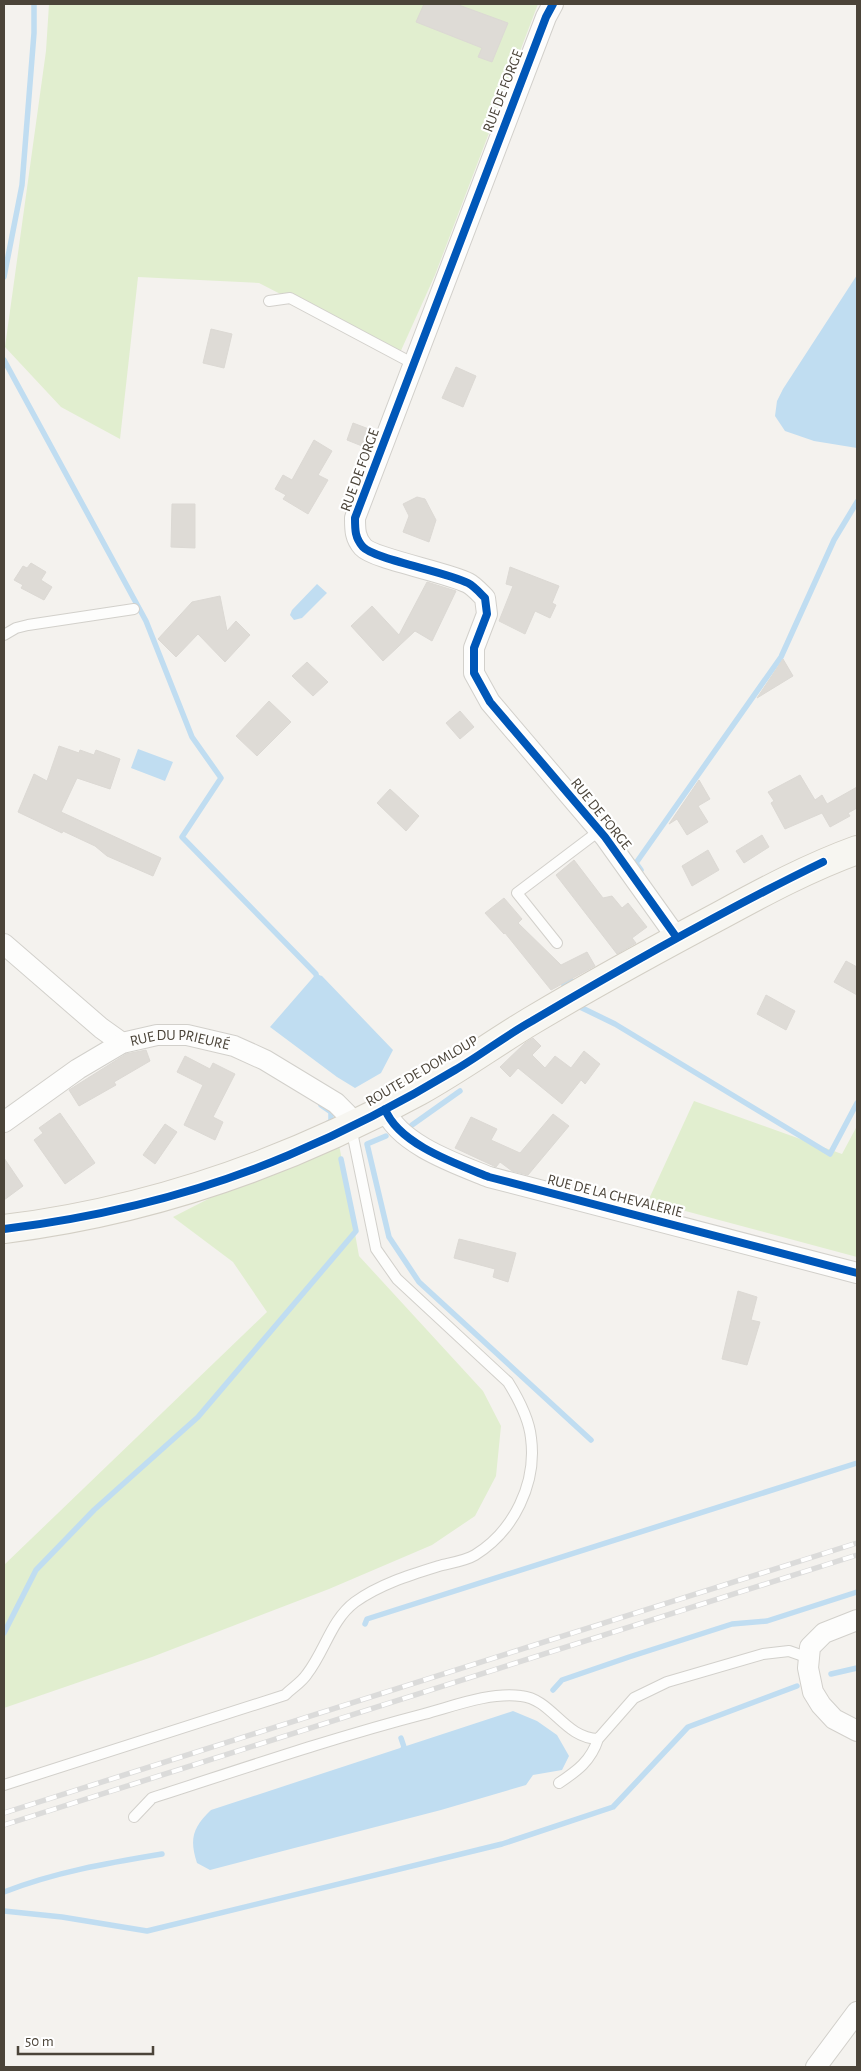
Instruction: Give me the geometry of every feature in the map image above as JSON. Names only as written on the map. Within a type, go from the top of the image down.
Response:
[{"type":"street","name":"RUE DE FORGE","points":[[553,4],[546,17],[355,518],[355,535],[364,548],[377,554],[470,583],[485,598],[487,614],[474,648],[474,673],[490,702],[599,831],[678,938]]},
{"type":"street","name":"ROUTE DE DOMLOUP","points":[[4,1229],[105,1212],[159,1199],[288,1156],[385,1109],[458,1069],[530,1022],[678,938],[801,873],[857,850]]},
{"type":"street","points":[[4,944],[101,1028],[122,1043]]},
{"type":"street","name":"RUE DU PRIEURÉ","points":[[4,1122],[78,1069],[122,1043],[157,1035],[187,1035],[234,1046],[265,1060],[336,1103],[347,1114],[351,1126]]},
{"type":"street","name":"RUE DE LA CHEVALERIE","points":[[385,1109],[394,1126],[416,1143],[489,1177],[857,1273]]},
{"type":"street","points":[[857,1620],[824,1633],[810,1648],[808,1668],[813,1692],[821,1705],[834,1719],[857,1731]]},
{"type":"street","points":[[816,2067],[857,2012]]},
{"type":"lane","points":[[269,301],[290,298],[414,364]]},
{"type":"lane","points":[[4,635],[16,628],[28,625],[134,609]]},
{"type":"lane","points":[[557,943],[517,893],[599,831]]},
{"type":"lane","points":[[4,1785],[285,1695],[307,1676],[329,1632],[353,1604],[371,1591],[412,1574],[473,1556],[497,1539],[517,1513],[527,1486],[531,1444],[531,1437],[519,1400],[508,1382],[397,1279],[376,1249],[351,1126]]},
{"type":"lane","points":[[559,1783],[580,1769],[593,1753],[598,1739],[634,1698],[667,1682],[763,1654],[789,1651],[809,1658]]},
{"type":"lane","points":[[134,1817],[152,1798],[387,1724],[488,1697],[521,1696],[537,1701],[574,1732],[587,1739],[598,1739]]},
{"type":"green space","points":[[49,4],[538,4],[435,275],[399,355],[259,283],[138,277],[120,439],[61,407],[5,347],[46,51]]},
{"type":"green space","points":[[694,1101],[842,1154],[857,1126],[857,1257],[648,1201]]},
{"type":"green space","points":[[337,1133],[359,1256],[483,1391],[501,1426],[496,1476],[475,1516],[432,1545],[329,1589],[152,1657],[4,1708],[4,1565],[267,1312],[233,1262],[173,1217]]},
{"type":"water","points":[[857,275],[857,448],[814,441],[785,431],[775,416],[777,401],[783,389]]},
{"type":"water","points":[[317,584],[327,593],[302,618],[294,620],[290,615],[292,610]]},
{"type":"water","points":[[138,749],[173,762],[165,781],[131,768]]},
{"type":"water","points":[[316,974],[322,976],[393,1050],[381,1073],[355,1088],[337,1077],[270,1027]]},
{"type":"water","points":[[513,1711],[537,1721],[557,1735],[569,1756],[562,1770],[533,1775],[526,1785],[441,1810],[210,1870],[197,1863],[193,1847],[194,1834],[200,1822],[211,1810]]},
{"type":"building","points":[[424,4],[456,4],[508,23],[492,62],[478,57],[482,48],[416,22]]},
{"type":"building","points":[[211,329],[232,334],[224,368],[203,363]]},
{"type":"building","points":[[456,367],[476,376],[463,407],[442,398]]},
{"type":"building","points":[[353,423],[374,431],[367,448],[347,440]]},
{"type":"building","points":[[314,440],[332,451],[318,475],[328,480],[308,514],[283,499],[286,495],[275,489],[283,475],[292,480]]},
{"type":"building","points":[[417,497],[425,499],[436,520],[429,542],[403,532],[409,516],[403,504]]},
{"type":"building","points":[[172,504],[195,504],[195,548],[171,547]]},
{"type":"building","points":[[31,563],[46,572],[41,580],[52,587],[44,600],[21,588],[23,585],[14,580],[23,566],[27,568]]},
{"type":"building","points":[[510,567],[559,586],[552,603],[556,605],[550,618],[535,611],[525,634],[499,621],[513,586],[506,584]]},
{"type":"building","points":[[427,582],[456,591],[432,641],[415,631],[383,661],[351,626],[372,606],[399,635]]},
{"type":"building","points":[[220,596],[227,631],[236,621],[250,635],[225,662],[198,634],[176,657],[158,639],[192,602]]},
{"type":"building","points":[[783,659],[793,676],[757,698]]},
{"type":"building","points":[[307,662],[328,682],[313,696],[292,676]]},
{"type":"building","points":[[269,701],[291,722],[257,756],[236,736]]},
{"type":"building","points":[[460,711],[474,727],[460,739],[446,723]]},
{"type":"building","points":[[59,746],[79,753],[80,750],[94,755],[96,750],[120,759],[110,789],[77,778],[61,812],[161,858],[153,876],[107,856],[95,846],[18,812],[34,774],[47,781]]},
{"type":"building","points":[[800,775],[815,800],[822,795],[827,804],[857,787],[857,808],[848,813],[850,816],[830,827],[822,813],[785,829],[771,803],[774,801],[768,792]]},
{"type":"building","points":[[699,780],[710,799],[698,806],[708,822],[687,835],[677,819],[669,824]]},
{"type":"building","points":[[390,789],[419,816],[406,831],[377,803]]},
{"type":"building","points":[[762,835],[769,847],[744,863],[736,851]]},
{"type":"building","points":[[708,850],[719,870],[692,886],[682,866]]},
{"type":"building","points":[[574,860],[603,898],[612,896],[622,908],[628,903],[647,927],[632,938],[636,943],[617,954],[556,875]]},
{"type":"building","points":[[504,898],[522,919],[518,923],[561,965],[587,952],[595,966],[551,990],[505,933],[485,913]]},
{"type":"building","points":[[846,961],[857,967],[857,995],[834,982]]},
{"type":"building","points":[[766,995],[795,1011],[786,1030],[757,1014]]},
{"type":"building","points":[[533,1038],[541,1046],[532,1055],[545,1068],[555,1056],[571,1068],[584,1051],[600,1064],[585,1084],[581,1080],[562,1104],[518,1068],[510,1077],[500,1067],[525,1043]]},
{"type":"building","points":[[146,1050],[150,1061],[114,1082],[116,1085],[79,1106],[69,1090],[126,1054]]},
{"type":"building","points":[[185,1056],[210,1069],[213,1063],[235,1074],[213,1117],[223,1122],[215,1140],[184,1125],[203,1085],[177,1072]]},
{"type":"building","points":[[60,1113],[95,1163],[65,1184],[34,1140],[43,1133],[39,1128]]},
{"type":"building","points":[[553,1114],[569,1126],[528,1175],[512,1171],[500,1162],[496,1167],[455,1148],[471,1117],[497,1129],[491,1140],[520,1153]]},
{"type":"building","points":[[165,1124],[177,1132],[155,1164],[143,1155]]},
{"type":"building","points":[[4,1158],[23,1186],[4,1200]]},
{"type":"building","points":[[459,1239],[516,1253],[508,1282],[493,1277],[495,1269],[454,1258]]},
{"type":"building","points":[[738,1291],[757,1297],[751,1320],[760,1322],[747,1365],[722,1359]]},
{"type":"waterway","points":[[4,277],[22,185],[34,33],[34,4]]},
{"type":"waterway","points":[[4,360],[146,621],[192,737],[221,778],[182,837],[316,974],[317,979]]},
{"type":"waterway","points":[[641,870],[636,863],[781,657],[834,540],[857,502]]},
{"type":"waterway","points":[[564,985],[572,981]]},
{"type":"waterway","points":[[578,1006],[615,1024],[830,1154],[857,1103]]},
{"type":"waterway","points":[[412,1125],[460,1091]]},
{"type":"waterway","points":[[321,1105],[331,1112],[331,1121],[328,1123]]},
{"type":"waterway","points":[[386,1136],[367,1144],[389,1237],[419,1282],[591,1440]]},
{"type":"waterway","points":[[4,1633],[36,1570],[94,1510],[198,1417],[356,1231],[341,1159]]},
{"type":"waterway","points":[[365,1624],[367,1619],[857,1463]]},
{"type":"waterway","points":[[553,1690],[562,1680],[629,1657],[732,1624],[767,1621],[857,1592]]},
{"type":"waterway","points":[[831,1674],[857,1668]]},
{"type":"waterway","points":[[4,1911],[62,1917],[147,1931],[502,1844],[613,1807],[688,1727],[797,1686]]},
{"type":"waterway","points":[[401,1738],[404,1747],[401,1753]]},
{"type":"waterway","points":[[4,1892],[62,1874],[162,1854]]},
{"type":"railway","points":[[4,1813],[857,1543]]},
{"type":"railway","points":[[4,1825],[857,1555]]},
{"type":"cycle path","points":[[553,4],[546,17],[355,518],[355,530],[360,544],[370,552],[458,579],[470,584],[485,598],[487,614],[474,648],[474,673],[490,702],[605,837],[677,938]]},
{"type":"cycle path","points":[[4,1229],[77,1218],[149,1202],[255,1169],[310,1146],[374,1116],[640,959],[749,899],[823,862]]},
{"type":"cycle path","points":[[385,1109],[402,1133],[415,1142],[445,1159],[489,1177],[857,1273]]}]
